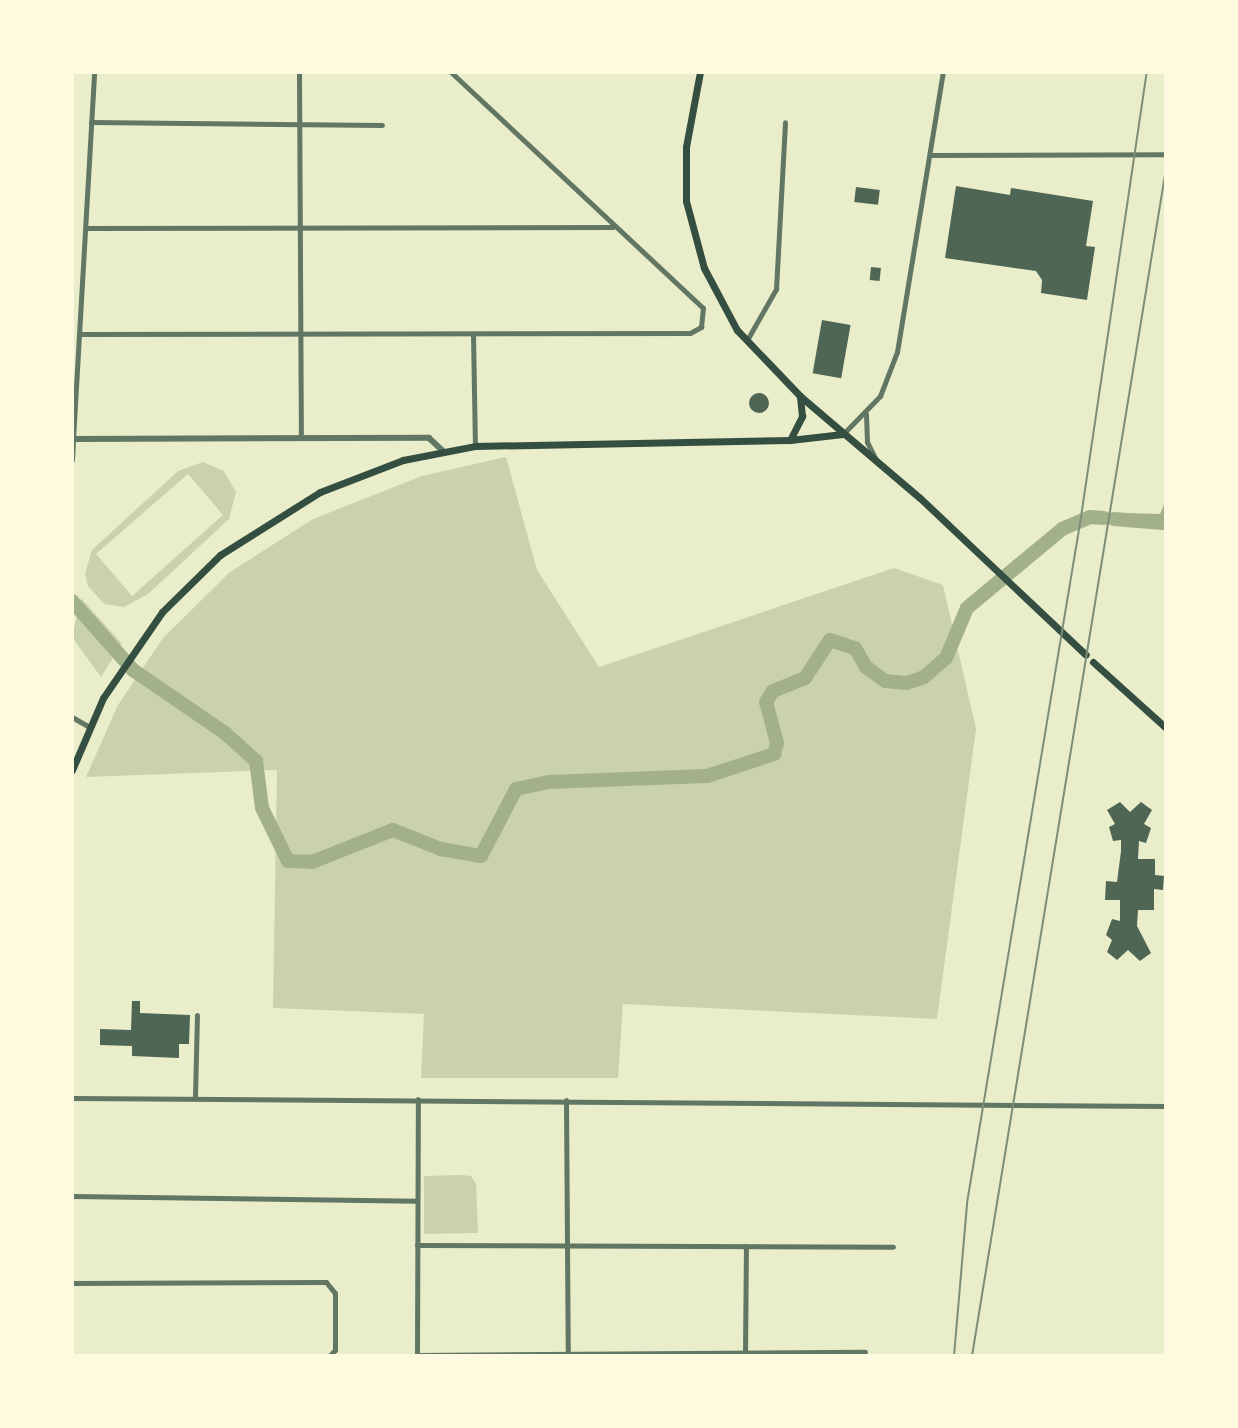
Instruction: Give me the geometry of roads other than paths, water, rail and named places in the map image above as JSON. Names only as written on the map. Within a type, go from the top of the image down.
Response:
[{"type":"main road","points":[[700,72],[686,147],[686,201],[713,288],[747,341],[800,396],[877,462],[1086,655]]},
{"type":"main road","points":[[790,440],[802,416],[800,396]]},
{"type":"main road","points":[[72,770],[89,727],[128,656],[198,574],[253,531],[332,487],[383,466],[475,446],[790,440],[843,434]]},
{"type":"main road","points":[[1093,662],[1166,728]]},
{"type":"street","points":[[72,460],[94,72]]},
{"type":"street","points":[[299,72],[301,438]]},
{"type":"street","points":[[79,334],[302,331],[690,333],[701,327],[703,308],[451,72]]},
{"type":"street","points":[[843,434],[866,411],[889,380],[897,352],[943,72]]},
{"type":"street","points":[[91,122],[382,125]]},
{"type":"street","points":[[747,341],[776,289],[785,122]]},
{"type":"street","points":[[930,155],[1166,154]]},
{"type":"street","points":[[86,228],[614,227]]},
{"type":"street","points":[[473,334],[475,446]]},
{"type":"street","points":[[866,411],[867,442],[877,462]]},
{"type":"street","points":[[73,439],[429,438],[443,451]]},
{"type":"street","points":[[72,717],[89,727]]},
{"type":"street","points":[[195,1096],[197,1015]]},
{"type":"street","points":[[72,1098],[195,1096],[1166,1106]]},
{"type":"street","points":[[418,1099],[417,1356],[865,1352]]},
{"type":"street","points":[[566,1100],[568,1355]]},
{"type":"street","points":[[72,1196],[416,1201]]},
{"type":"street","points":[[417,1245],[893,1247]]},
{"type":"street","points":[[745,1355],[746,1246]]},
{"type":"street","points":[[72,1283],[326,1282],[335,1293],[335,1350],[329,1356]]},
{"type":"waterway","points":[[72,601],[133,670],[225,733],[256,761],[262,808],[288,861],[312,862],[393,830],[441,849],[481,856],[516,789],[548,782],[707,776],[774,754],[777,743],[766,702],[773,691],[805,678],[830,640],[855,648],[866,667],[885,681],[907,683],[924,677],[946,658],[967,608],[1062,529],[1090,517],[1104,518]]},
{"type":"waterway","points":[[1114,519],[1163,523],[1166,519]]},
{"type":"railway","points":[[954,1356],[967,1203],[1081,517],[1147,72]]},
{"type":"railway","points":[[972,1356],[1166,169]]}]
